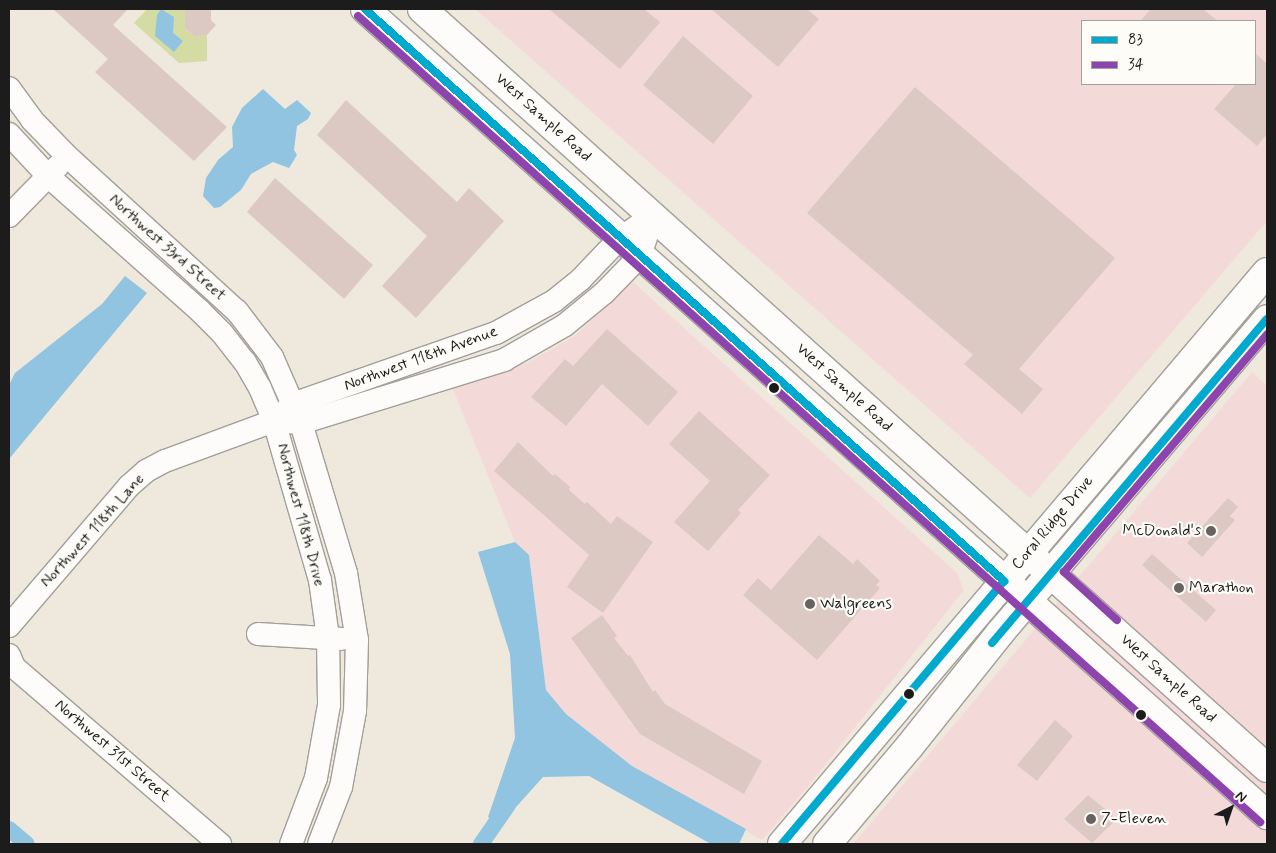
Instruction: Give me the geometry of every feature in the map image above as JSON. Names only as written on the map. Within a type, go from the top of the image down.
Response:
[{"type":"main road","points":[[365,9],[1267,816]]},
{"type":"main road","name":"West Sample Road","points":[[422,9],[1267,768]]},
{"type":"main road","name":"Coral Ridge Drive","points":[[782,844],[1267,272]]},
{"type":"main road","name":"Coral Ridge Drive","points":[[827,844],[909,747],[1050,573],[1267,319]]},
{"type":"street","name":"Northwest 33rd Street","points":[[9,88],[32,120],[67,156],[237,311],[272,357],[297,414]]},
{"type":"street","name":"Northwest 33rd Street","points":[[9,134],[48,176],[200,310],[222,333],[255,379],[274,421]]},
{"type":"street","points":[[9,216],[67,156]]},
{"type":"street","name":"Northwest 118th Avenue","points":[[297,414],[496,333],[554,301],[581,279],[620,238],[653,216]]},
{"type":"street","name":"Northwest 118th Avenue","points":[[274,421],[504,360],[565,325],[604,293],[640,256],[653,216]]},
{"type":"street","name":"Northwest 118th Drive","points":[[297,414],[346,573],[357,640],[355,711],[352,730],[341,787],[319,844]]},
{"type":"street","name":"Northwest 118th Drive","points":[[274,421],[320,580],[328,638],[329,706],[318,769],[291,844]]},
{"type":"street","name":"Northwest 118th Lane","points":[[9,626],[130,486],[146,471],[166,461],[274,421]]},
{"type":"street","points":[[258,634],[357,640]]},
{"type":"street","name":"Northwest 31st Street","points":[[9,655],[14,667],[220,844]]},
{"type":"shaded area","points":[[475,9],[1267,9],[1267,221],[1030,498]]},
{"type":"shaded area","points":[[633,282],[957,573],[964,590],[810,784],[762,840],[632,766],[566,714],[546,690],[529,555],[515,542],[452,387],[527,363],[573,337]]},
{"type":"shaded area","points":[[1252,372],[1267,386],[1267,844],[853,844]]},
{"type":"green space","points":[[147,9],[185,9],[186,29],[195,37],[207,35],[207,61],[179,63],[134,23]]},
{"type":"water","points":[[161,9],[174,17],[173,33],[183,41],[174,52],[155,36],[157,15]]},
{"type":"water","points":[[263,89],[285,109],[297,100],[311,113],[308,119],[297,126],[294,150],[297,155],[289,168],[273,162],[251,174],[241,190],[220,207],[214,208],[203,196],[206,178],[218,160],[233,147],[232,127],[242,108]]},
{"type":"water","points":[[125,276],[147,293],[9,459],[9,385],[15,373],[102,304]]},
{"type":"water","points":[[515,542],[529,555],[546,690],[566,714],[632,766],[746,829],[739,844],[711,844],[589,776],[543,777],[500,825],[488,817],[515,738],[510,654],[478,552]]},
{"type":"building","points":[[53,9],[128,9],[113,25],[227,127],[194,161],[95,72],[108,59]]},
{"type":"building","points":[[185,9],[211,9],[211,20],[216,25],[207,35],[195,37],[185,28]]},
{"type":"building","points":[[549,9],[644,9],[660,22],[620,69]]},
{"type":"building","points":[[711,9],[807,9],[819,19],[778,67]]},
{"type":"building","points":[[1151,9],[1203,9],[1217,20],[1141,20]]},
{"type":"building","points":[[683,36],[753,96],[713,144],[643,85]]},
{"type":"building","points":[[1256,54],[1267,64],[1267,134],[1257,146],[1214,109],[1235,85],[1256,85]]},
{"type":"building","points":[[915,87],[1115,258],[1019,369],[1043,389],[1022,414],[964,364],[973,355],[807,213]]},
{"type":"building","points":[[346,100],[457,202],[469,188],[504,221],[416,318],[382,286],[427,236],[317,135]]},
{"type":"building","points":[[275,178],[373,265],[344,299],[247,212]]},
{"type":"building","points":[[607,329],[678,392],[648,426],[602,384],[566,426],[531,397],[565,359],[573,366]]},
{"type":"building","points":[[699,411],[770,475],[738,510],[741,513],[708,551],[674,522],[710,481],[669,444]]},
{"type":"building","points":[[518,442],[553,476],[555,474],[570,487],[569,490],[585,504],[587,502],[611,524],[617,516],[653,542],[603,613],[567,587],[589,555],[494,471]]},
{"type":"building","name":"McDonald's","points":[[1228,498],[1238,507],[1230,516],[1235,520],[1202,557],[1187,543]]},
{"type":"building","name":"Walgreens","points":[[819,535],[853,564],[857,559],[880,581],[876,585],[880,588],[817,660],[743,595],[758,578],[771,590]]},
{"type":"building","name":"Marathon","points":[[1152,554],[1216,610],[1206,622],[1142,565]]},
{"type":"building","points":[[602,615],[617,636],[614,638],[628,656],[630,655],[653,692],[655,690],[665,704],[762,761],[744,794],[640,734],[571,638]]},
{"type":"building","points":[[1055,720],[1073,736],[1037,781],[1017,765]]},
{"type":"building","name":"7-Eleven","points":[[1088,795],[1117,819],[1092,843],[1064,819]]},
{"type":"waterway","points":[[481,844],[508,805]]},
{"type":"waterway","points":[[9,829],[27,844]]},
{"type":"transit line","name":"83","points":[[365,9],[1004,581],[782,844]]},
{"type":"transit line","name":"34","points":[[358,16],[1260,822]]},
{"type":"transit line","name":"83","points":[[992,643],[1267,319]]},
{"type":"transit line","name":"34","points":[[1117,620],[1064,572],[1267,334]]},
{"type":"place","name":"McDonald's","points":[[1211,531]]},
{"type":"place","name":"Marathon","points":[[1179,588]]},
{"type":"place","name":"Walgreens","points":[[810,604]]},
{"type":"place","name":"7-Eleven","points":[[1091,819]]}]
